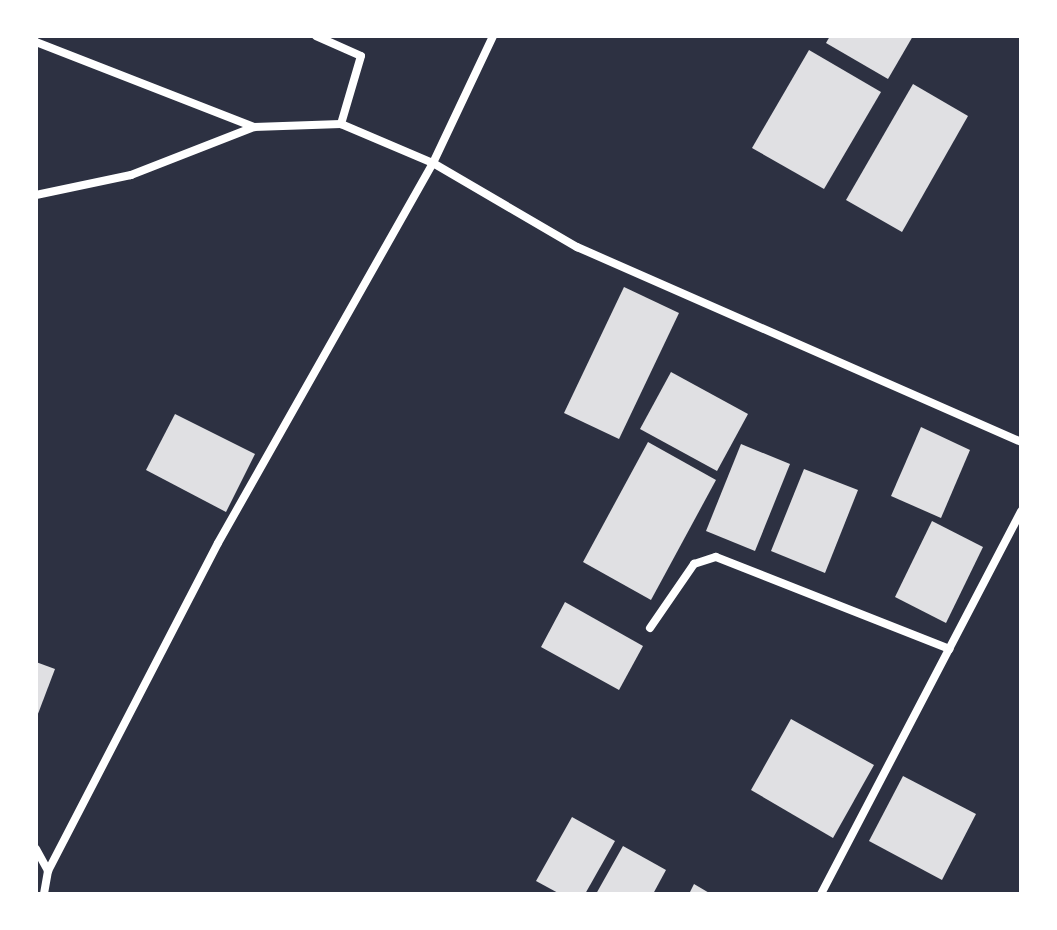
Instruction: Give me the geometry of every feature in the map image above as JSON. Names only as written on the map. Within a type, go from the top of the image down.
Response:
[{"type":"street","points":[[316,36],[361,56],[341,124]]},
{"type":"street","points":[[44,894],[48,871],[218,543],[433,163],[493,36]]},
{"type":"street","points":[[36,42],[254,127]]},
{"type":"street","points":[[36,195],[131,175],[254,127],[341,124],[433,163],[577,247],[1021,442]]},
{"type":"street","points":[[821,894],[1021,511]]},
{"type":"street","points":[[650,628],[694,564],[716,557],[949,649]]},
{"type":"street","points":[[36,849],[48,871]]},
{"type":"building","points":[[830,36],[913,36],[888,79],[826,43]]},
{"type":"building","points":[[809,50],[881,92],[824,189],[752,148]]},
{"type":"building","points":[[913,84],[968,116],[902,232],[846,200]]},
{"type":"building","points":[[624,287],[679,313],[619,439],[564,413]]},
{"type":"building","points":[[671,372],[748,414],[717,471],[640,429]]},
{"type":"building","points":[[175,414],[255,454],[226,512],[146,470]]},
{"type":"building","points":[[921,427],[970,450],[941,518],[891,496]]},
{"type":"building","points":[[648,442],[716,480],[651,600],[583,562]]},
{"type":"building","points":[[741,444],[790,464],[755,551],[706,531]]},
{"type":"building","points":[[804,469],[858,490],[825,573],[771,551]]},
{"type":"building","points":[[932,521],[983,547],[946,623],[895,597]]},
{"type":"building","points":[[565,602],[643,646],[619,690],[541,647]]},
{"type":"building","points":[[36,662],[55,669],[36,719]]},
{"type":"building","points":[[791,719],[874,765],[833,838],[751,790]]},
{"type":"building","points":[[903,776],[976,814],[942,880],[869,841]]},
{"type":"building","points":[[572,817],[615,841],[585,894],[560,894],[536,881]]},
{"type":"building","points":[[623,846],[666,870],[653,894],[596,894]]},
{"type":"building","points":[[694,884],[711,894],[689,894]]}]
